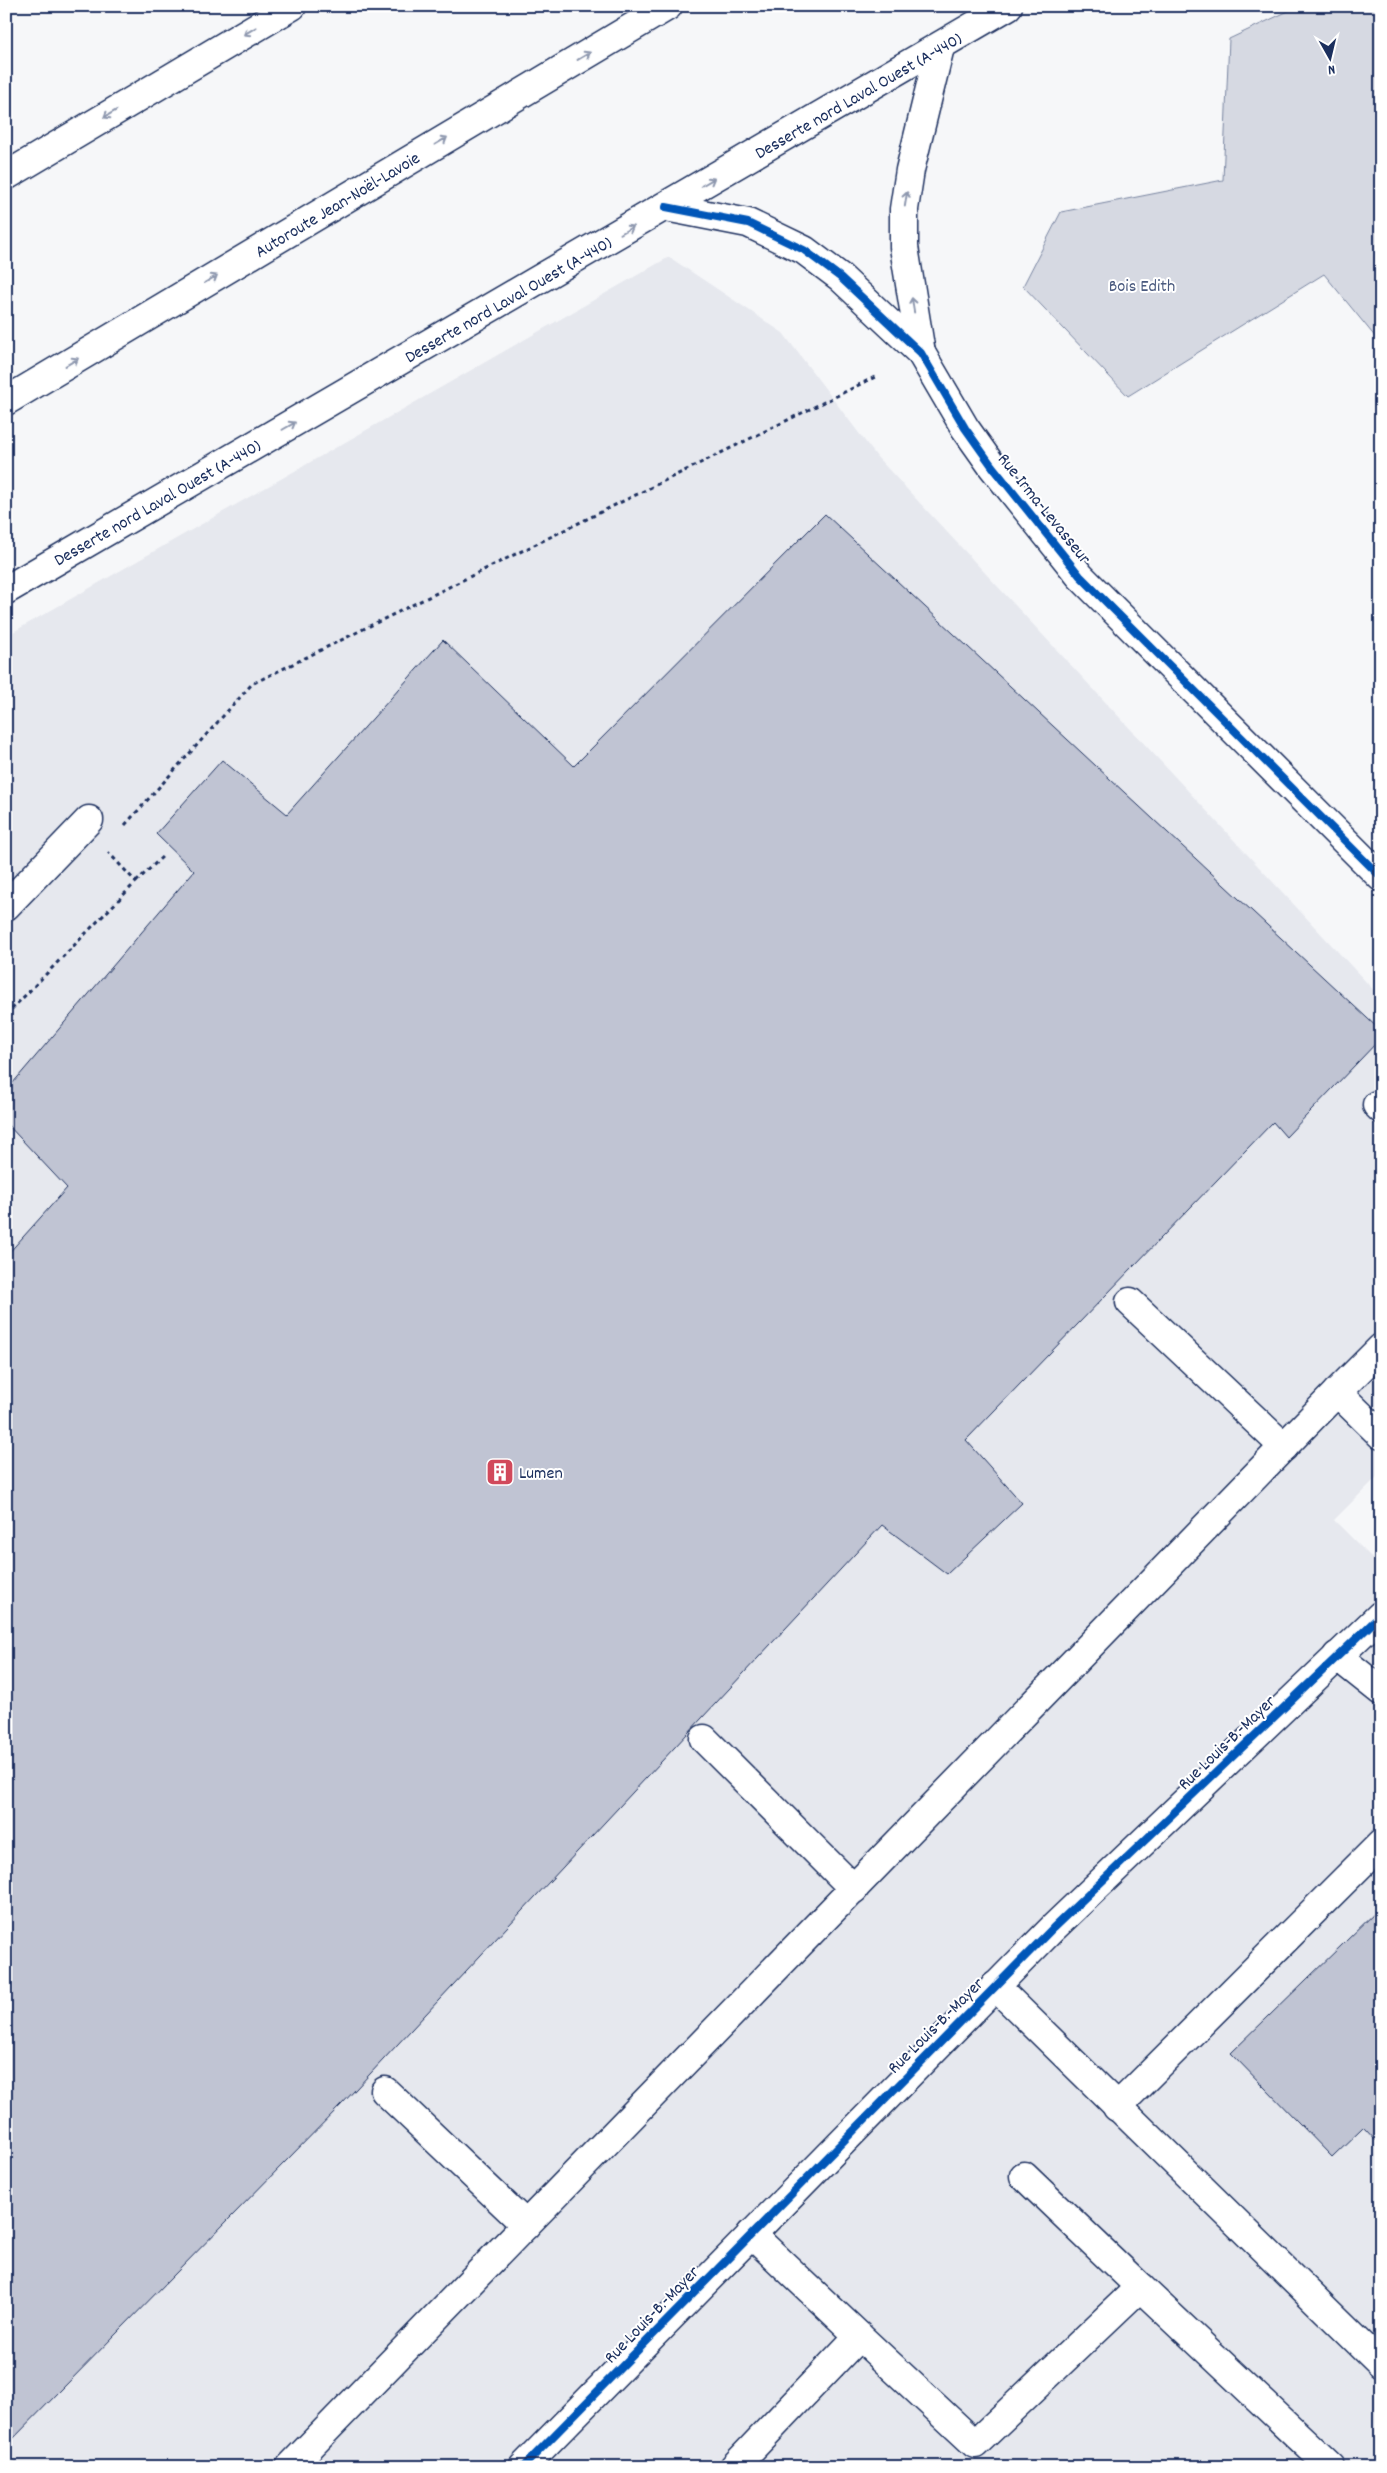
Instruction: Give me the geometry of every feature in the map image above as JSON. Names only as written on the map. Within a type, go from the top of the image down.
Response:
[{"type":"main road","points":[[6,176],[292,6]]},
{"type":"main road","name":"Autoroute Jean-Noël-Lavoie","points":[[6,401],[668,6]]},
{"type":"main road","name":"Desserte nord Laval Ouest (A-440)","points":[[6,590],[1008,6]]},
{"type":"main road","name":"Rue Irma-Levasseur","points":[[921,354],[904,248],[904,209],[910,170],[940,47]]},
{"type":"main road","name":"Rue Irma-Levasseur","points":[[666,207],[748,223],[804,250],[840,277],[921,354],[942,392],[992,466],[1080,576],[1381,877]]},
{"type":"main road","points":[[6,906],[89,820]]},
{"type":"main road","points":[[1130,1302],[1284,1446]]},
{"type":"main road","points":[[290,2467],[1381,1348]]},
{"type":"main road","points":[[1337,1392],[1381,1435]]},
{"type":"main road","name":"Rue Louis-B.-Mayer","points":[[522,2467],[995,1986],[1381,1615]]},
{"type":"main road","points":[[1337,1656],[1381,1691]]},
{"type":"main road","points":[[704,1739],[854,1888]]},
{"type":"main road","points":[[1117,2107],[1381,1844]]},
{"type":"main road","points":[[995,1986],[1381,2364]]},
{"type":"main road","points":[[385,2091],[526,2225]]},
{"type":"main road","points":[[1024,2176],[1331,2467]]},
{"type":"main road","points":[[751,2234],[975,2444],[1140,2286]]},
{"type":"main road","points":[[734,2467],[859,2336]]},
{"type":"path","points":[[124,826],[252,684],[874,377]]},
{"type":"path","points":[[105,848],[136,882]]},
{"type":"path","points":[[6,1016],[164,855]]},
{"type":"shaded area","points":[[669,257],[783,333],[877,457],[1381,998],[1381,1473],[1334,1520],[1381,1567],[1381,2467],[6,2467],[6,636]]},
{"type":"green space","name":"Bois Edith","points":[[1299,6],[1381,6],[1381,344],[1324,274],[1128,396],[1023,286],[1061,212],[1223,180],[1229,39]]},
{"type":"building","name":"Lumen","points":[[825,514],[1381,1031],[1381,1038],[1286,1137],[1273,1122],[966,1440],[1022,1503],[947,1574],[882,1525],[342,2104],[6,2446],[6,1256],[67,1188],[6,1123],[6,1091],[194,871],[156,834],[222,760],[287,814],[443,640],[574,766]]},
{"type":"building","points":[[1381,1907],[1381,2146],[1363,2127],[1332,2157],[1231,2053]]},
{"type":"cycle path","points":[[666,207],[748,223],[804,250],[840,277],[921,353],[965,428],[992,466],[1080,576],[1381,877]]},
{"type":"cycle path","points":[[523,2467],[1053,1928],[1381,1615]]},
{"type":"place","name":"Lumen","points":[[500,1472]]}]
